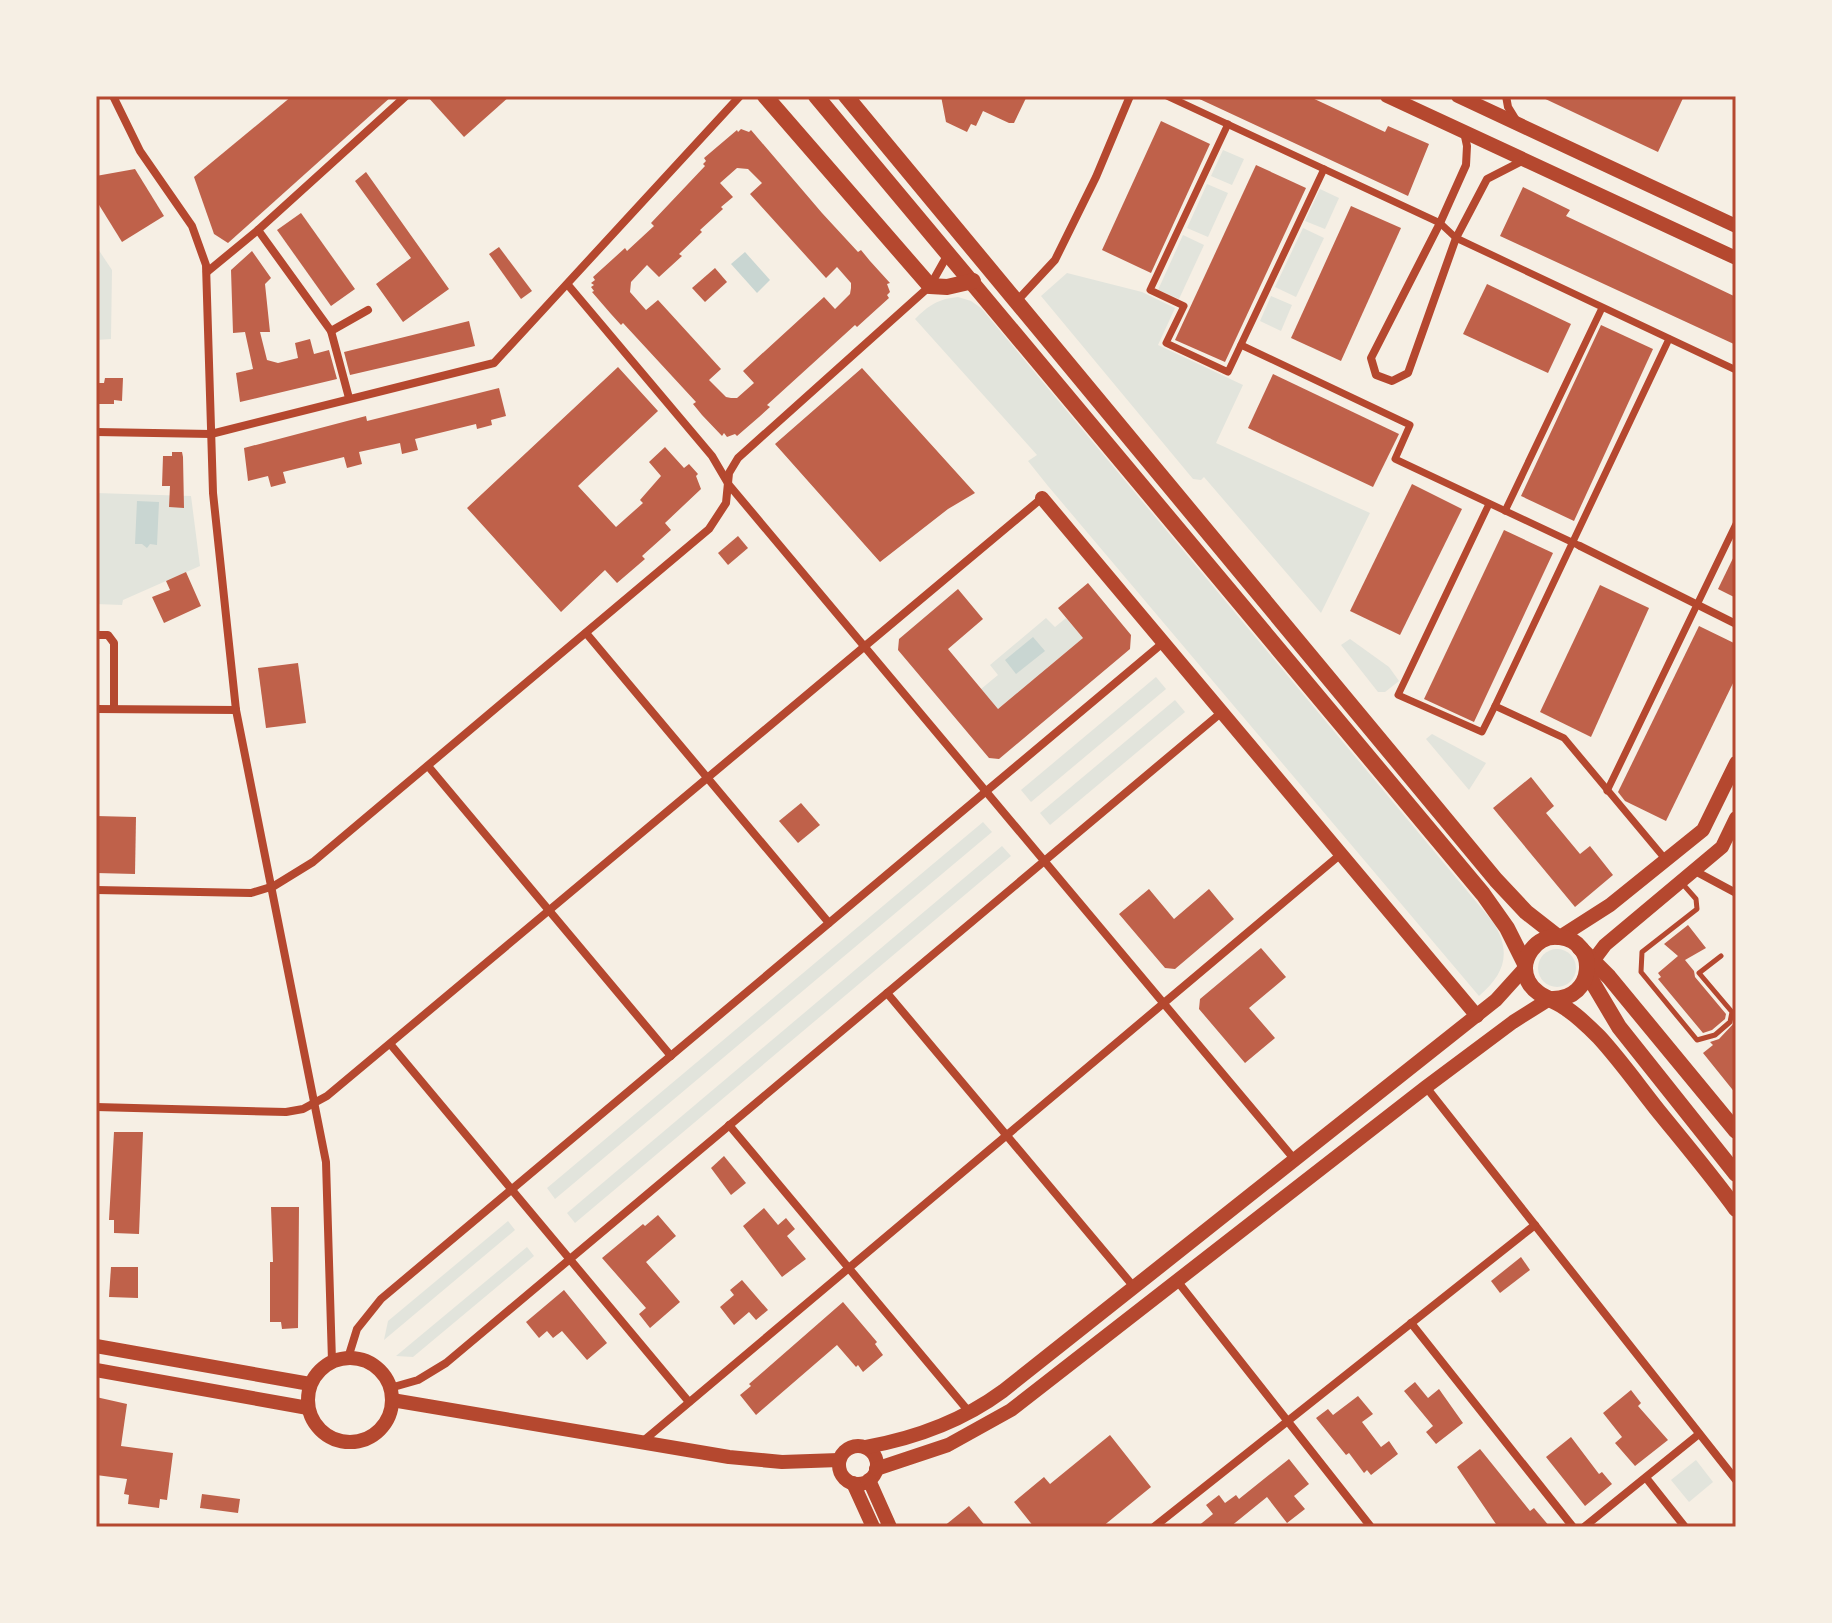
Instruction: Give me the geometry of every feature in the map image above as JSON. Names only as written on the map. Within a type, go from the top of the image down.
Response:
[{"type":"main road","points":[[765,96],[930,286],[947,287],[973,281]]},
{"type":"main road","points":[[816,96],[1483,894],[1507,928],[1532,987],[1552,998],[1601,1039],[1736,1209]]},
{"type":"main road","points":[[846,96],[1496,880],[1526,912],[1559,937],[1579,947],[1619,1027],[1736,1174]]},
{"type":"main road","points":[[1525,966],[1536,944],[1546,938],[1559,937]]},
{"type":"main road","points":[[1552,998],[1573,994],[1583,984],[1589,968]]},
{"type":"main road","points":[[1589,968],[1736,1131]]},
{"type":"street","points":[[113,96],[140,151],[192,226],[207,272],[213,493],[236,710],[326,1162],[332,1361]]},
{"type":"street","points":[[207,272],[406,96]]},
{"type":"street","points":[[96,432],[211,434],[494,363],[740,96]]},
{"type":"street","points":[[1016,302],[1055,260],[1096,177],[1130,96]]},
{"type":"street","points":[[1167,96],[1440,223],[1456,238],[1736,370]]},
{"type":"street","points":[[1387,96],[1736,258]]},
{"type":"street","points":[[1458,96],[1736,226]]},
{"type":"street","points":[[1506,96],[1512,116],[1526,127]]},
{"type":"street","points":[[1228,124],[1150,290],[1184,306],[1166,343],[1228,372],[1324,169]]},
{"type":"street","points":[[1463,131],[1467,146],[1466,165],[1371,358],[1376,375],[1382,379],[1392,381],[1408,373],[1456,238],[1487,179],[1524,160]]},
{"type":"street","points":[[258,230],[331,331],[349,398]]},
{"type":"street","points":[[96,890],[240,894],[271,887],[313,862],[709,529],[726,503],[731,468],[745,450],[930,286],[949,254]]},
{"type":"street","points":[[568,285],[712,456],[729,485],[1295,1160]]},
{"type":"street","points":[[1505,511],[1602,308]]},
{"type":"street","points":[[331,331],[368,310]]},
{"type":"street","points":[[1489,504],[1398,695],[1482,732],[1576,544],[1669,339]]},
{"type":"street","points":[[1241,345],[1410,425],[1395,459],[1736,624]]},
{"type":"street","points":[[96,1107],[287,1112],[315,1103],[337,1089],[1042,498],[1477,1016]]},
{"type":"street","points":[[1607,791],[1736,524]]},
{"type":"street","points":[[586,633],[829,923]]},
{"type":"street","points":[[96,635],[110,636],[115,644],[114,709]]},
{"type":"street","points":[[348,1358],[357,1329],[372,1307],[1164,642]]},
{"type":"street","points":[[1495,706],[1564,738],[1666,860]]},
{"type":"street","points":[[96,709],[236,710]]},
{"type":"street","points":[[391,1394],[446,1363],[1222,712]]},
{"type":"street","points":[[1559,937],[1610,905],[1703,830],[1736,763]]},
{"type":"street","points":[[428,766],[671,1056]]},
{"type":"street","points":[[1589,968],[1605,945],[1722,847],[1736,818]]},
{"type":"street","points":[[642,1442],[1341,854]]},
{"type":"street","points":[[1695,871],[1736,893]]},
{"type":"street","points":[[1525,966],[1496,1000],[1477,1016],[1003,1391],[970,1413],[928,1432],[866,1447],[851,1447],[839,1460],[841,1475],[866,1477],[936,1450],[994,1422],[1029,1398],[1426,1087],[1513,1022],[1552,998]]},
{"type":"street","points":[[887,993],[1134,1287]]},
{"type":"street","points":[[391,1045],[689,1402]]},
{"type":"street","points":[[1426,1087],[1736,1480]]},
{"type":"street","points":[[729,1125],[970,1413]]},
{"type":"street","points":[[1154,1527],[1535,1225]]},
{"type":"street","points":[[1178,1282],[1371,1527]]},
{"type":"street","points":[[1411,1323],[1573,1527]]},
{"type":"street","points":[[96,1346],[310,1384]]},
{"type":"street","points":[[348,1358],[364,1360],[378,1368],[391,1394],[388,1418],[381,1429],[366,1440],[353,1443],[335,1440],[324,1434],[315,1425],[308,1408],[310,1384],[319,1370],[332,1361],[348,1358]]},
{"type":"street","points":[[96,1370],[308,1408]]},
{"type":"street","points":[[391,1394],[747,1459],[839,1460]]},
{"type":"street","points":[[1584,1527],[1699,1434]]},
{"type":"street","points":[[866,1447],[874,1455],[866,1477],[873,1527]]},
{"type":"street","points":[[866,1477],[890,1527]]},
{"type":"street","points":[[1647,1479],[1685,1527]]},
{"type":"street","points":[[1165,1518],[1172,1527]]},
{"type":"lane","points":[[1681,882],[1696,899],[1697,909],[1642,952],[1641,972],[1697,1040],[1715,1035],[1730,1022],[1732,1012],[1699,973],[1721,956]]},
{"type":"shaded area","points":[[1223,150],[1244,159],[1232,185],[1211,176]]},
{"type":"shaded area","points":[[1207,184],[1228,193],[1208,237],[1187,228]]},
{"type":"shaded area","points":[[1320,189],[1339,198],[1325,229],[1305,221]]},
{"type":"shaded area","points":[[1303,228],[1324,238],[1296,297],[1275,287]]},
{"type":"shaded area","points":[[1183,235],[1204,245],[1179,299],[1158,290]]},
{"type":"shaded area","points":[[96,246],[112,270],[111,339],[96,340]]},
{"type":"shaded area","points":[[745,252],[770,280],[757,293],[731,264]]},
{"type":"shaded area","points":[[1067,273],[1142,292],[1175,308],[1158,345],[1243,385],[1216,443],[1370,513],[1321,613],[1204,477],[1201,480],[1193,479],[1041,296]]},
{"type":"shaded area","points":[[1271,296],[1292,305],[1281,331],[1260,321]]},
{"type":"shaded area","points":[[958,297],[981,308],[1493,922],[1502,943],[1503,962],[1495,979],[1479,996],[1048,486],[1028,461],[1037,455],[915,319],[934,304]]},
{"type":"shaded area","points":[[96,493],[191,496],[200,566],[123,600],[122,605],[96,604]]},
{"type":"shaded area","points":[[137,501],[159,502],[157,545],[150,544],[147,548],[135,544]]},
{"type":"shaded area","points":[[1046,618],[1055,627],[1066,618],[1083,638],[1047,668],[1072,698],[1060,708],[1034,679],[998,709],[981,689],[998,675],[990,665]]},
{"type":"shaded area","points":[[1033,637],[1045,651],[1016,674],[1005,660]]},
{"type":"shaded area","points":[[1350,639],[1389,667],[1399,681],[1385,692],[1378,692],[1341,645]]},
{"type":"shaded area","points":[[1156,677],[1166,689],[1031,802],[1021,790]]},
{"type":"shaded area","points":[[1175,700],[1185,712],[1050,825],[1040,813]]},
{"type":"shaded area","points":[[1432,734],[1486,763],[1469,790],[1426,739]]},
{"type":"shaded area","points":[[983,822],[992,832],[555,1199],[547,1188]]},
{"type":"shaded area","points":[[1002,846],[1011,856],[575,1223],[567,1213]]},
{"type":"shaded area","points":[[1557,949],[1570,955],[1576,968],[1570,981],[1557,987],[1544,981],[1538,968],[1544,955]]},
{"type":"shaded area","points":[[508,1221],[515,1230],[384,1340],[388,1321]]},
{"type":"shaded area","points":[[527,1247],[534,1256],[413,1357],[396,1356]]},
{"type":"shaded area","points":[[1696,1460],[1713,1482],[1689,1502],[1671,1480]]},
{"type":"building","points":[[292,96],[392,96],[228,243],[214,234],[194,177]]},
{"type":"building","points":[[427,96],[510,96],[464,137]]},
{"type":"building","points":[[941,96],[1027,96],[1014,123],[983,111],[976,126],[971,124],[967,132],[946,122]]},
{"type":"building","points":[[1193,96],[1308,96],[1385,132],[1388,126],[1429,144],[1408,196]]},
{"type":"building","points":[[1539,96],[1684,96],[1658,152]]},
{"type":"building","points":[[1161,121],[1210,144],[1151,273],[1102,250]]},
{"type":"building","points":[[741,129],[751,130],[822,213],[890,283],[887,284],[890,292],[887,295],[889,298],[767,405],[770,407],[759,417],[737,436],[727,437],[724,433],[722,436],[702,415],[693,404],[696,402],[611,314],[592,292],[594,285],[591,283],[595,280],[593,277],[625,248],[627,251],[654,226],[651,223],[705,166],[704,158]],"holes":[[[737,168],[748,169],[762,183],[750,194],[826,278],[837,267],[851,283],[851,288],[850,294],[835,309],[824,297],[743,371],[754,383],[737,398],[731,398],[709,380],[721,369],[658,300],[646,310],[630,292],[631,282],[647,265],[659,277],[682,256],[679,254],[733,197],[720,183]]]},
{"type":"building","points":[[1256,165],[1306,188],[1225,362],[1175,340]]},
{"type":"building","points":[[135,169],[164,216],[122,242],[96,200],[96,176]]},
{"type":"building","points":[[366,172],[449,289],[403,322],[376,284],[411,258],[355,181]]},
{"type":"building","points":[[1523,187],[1570,210],[1566,216],[1736,297],[1736,345],[1500,236]]},
{"type":"building","points":[[1351,206],[1401,228],[1341,361],[1291,338]]},
{"type":"building","points":[[301,213],[355,289],[331,306],[277,230]]},
{"type":"building","points":[[499,247],[532,291],[521,299],[489,254]]},
{"type":"building","points":[[252,251],[271,278],[265,284],[270,332],[260,332],[267,360],[278,363],[298,358],[295,343],[310,339],[314,354],[329,350],[337,379],[240,402],[236,373],[253,369],[245,332],[233,333],[231,270]]},
{"type":"building","points":[[715,268],[727,282],[705,302],[692,288]]},
{"type":"building","points":[[1487,284],[1571,324],[1548,373],[1463,334]]},
{"type":"building","points":[[469,321],[475,346],[350,375],[344,352]]},
{"type":"building","points":[[1601,325],[1653,349],[1574,521],[1521,496]]},
{"type":"building","points":[[618,367],[658,411],[578,486],[616,527],[643,503],[640,500],[661,476],[649,462],[665,447],[684,468],[689,464],[698,474],[701,489],[665,523],[671,530],[642,556],[645,559],[617,583],[605,570],[561,612],[467,508]]},
{"type":"building","points":[[862,368],[975,493],[948,509],[880,562],[775,444]]},
{"type":"building","points":[[1273,374],[1399,434],[1373,487],[1248,428]]},
{"type":"building","points":[[105,378],[123,378],[122,401],[96,404],[96,383],[104,383]]},
{"type":"building","points":[[499,388],[506,416],[491,420],[492,425],[477,429],[476,424],[415,439],[418,450],[402,454],[400,443],[359,452],[362,464],[347,468],[344,457],[283,472],[286,483],[271,487],[268,476],[248,481],[244,448],[366,416],[367,421]]},
{"type":"building","points":[[172,452],[182,452],[184,508],[169,507],[170,486],[162,486],[163,456],[172,456]]},
{"type":"building","points":[[1412,484],[1462,509],[1400,635],[1350,611]]},
{"type":"building","points":[[1504,530],[1553,553],[1474,722],[1424,699]]},
{"type":"building","points":[[738,536],[748,548],[728,565],[718,553]]},
{"type":"building","points":[[1736,552],[1736,598],[1718,589]]},
{"type":"building","points":[[186,572],[201,606],[164,623],[152,597],[170,590],[166,581]]},
{"type":"building","points":[[1088,583],[1131,635],[1130,649],[999,759],[989,758],[898,650],[899,639],[958,589],[983,619],[948,649],[998,709],[1083,638],[1058,608]]},
{"type":"building","points":[[1600,585],[1649,608],[1591,737],[1540,712]]},
{"type":"building","points":[[1699,626],[1736,644],[1736,677],[1666,821],[1625,801],[1618,792]]},
{"type":"building","points":[[298,663],[306,723],[266,728],[258,668]]},
{"type":"building","points":[[1531,777],[1554,806],[1546,813],[1580,854],[1590,846],[1613,875],[1575,907],[1493,808]]},
{"type":"building","points":[[801,803],[820,825],[798,843],[779,821]]},
{"type":"building","points":[[96,816],[136,817],[135,874],[96,873]]},
{"type":"building","points":[[1149,889],[1174,919],[1209,889],[1234,919],[1175,969],[1165,968],[1119,914]]},
{"type":"building","points":[[1688,925],[1706,948],[1685,960],[1726,1014],[1725,1019],[1712,1030],[1703,1033],[1658,979],[1661,977],[1658,973],[1678,956],[1664,944]]},
{"type":"building","points":[[1261,948],[1286,977],[1249,1008],[1275,1038],[1245,1063],[1199,1009],[1200,999]]},
{"type":"building","points":[[1736,1021],[1736,1094],[1703,1053],[1713,1045],[1710,1042],[1719,1039]]},
{"type":"building","points":[[114,1132],[143,1132],[139,1234],[114,1233],[114,1220],[109,1220]]},
{"type":"building","points":[[724,1156],[746,1183],[731,1195],[711,1168]]},
{"type":"building","points":[[271,1207],[299,1207],[298,1328],[282,1329],[281,1322],[270,1322],[270,1262],[273,1262]]},
{"type":"building","points":[[764,1208],[778,1225],[786,1218],[795,1229],[787,1236],[806,1259],[782,1277],[743,1226]]},
{"type":"building","points":[[658,1215],[676,1236],[646,1262],[680,1302],[650,1328],[639,1314],[646,1308],[602,1258]]},
{"type":"building","points":[[1521,1257],[1530,1270],[1500,1293],[1491,1281]]},
{"type":"building","points":[[111,1267],[138,1267],[138,1298],[109,1297]]},
{"type":"building","points":[[742,1280],[768,1310],[756,1320],[749,1312],[734,1325],[720,1307],[734,1295],[730,1290]]},
{"type":"building","points":[[564,1290],[607,1343],[587,1360],[562,1331],[553,1338],[547,1331],[539,1338],[526,1322]]},
{"type":"building","points":[[843,1302],[877,1342],[875,1344],[883,1355],[863,1372],[837,1345],[756,1415],[740,1395]]},
{"type":"building","points":[[1415,1382],[1428,1398],[1439,1389],[1463,1423],[1436,1444],[1426,1432],[1433,1426],[1404,1391]]},
{"type":"building","points":[[1631,1390],[1641,1403],[1638,1406],[1668,1440],[1635,1466],[1615,1443],[1622,1437],[1603,1413]]},
{"type":"building","points":[[1358,1396],[1373,1414],[1362,1422],[1381,1447],[1389,1441],[1398,1454],[1371,1475],[1367,1470],[1364,1473],[1349,1453],[1346,1455],[1316,1418],[1328,1409],[1333,1415]]},
{"type":"building","points":[[96,1397],[127,1404],[121,1446],[173,1453],[167,1500],[160,1499],[159,1508],[128,1504],[129,1495],[124,1494],[127,1479],[96,1475]]},
{"type":"building","points":[[1110,1435],[1151,1487],[1102,1527],[1034,1527],[1014,1502],[1044,1477],[1050,1484]]},
{"type":"building","points":[[1571,1437],[1599,1474],[1602,1472],[1612,1484],[1585,1506],[1546,1457]]},
{"type":"building","points":[[1480,1449],[1530,1511],[1534,1508],[1550,1527],[1498,1527],[1457,1467]]},
{"type":"building","points":[[1289,1459],[1309,1484],[1294,1496],[1305,1509],[1287,1523],[1267,1497],[1230,1527],[1197,1527],[1213,1514],[1206,1505],[1219,1495],[1225,1503],[1236,1495],[1239,1499]]},
{"type":"building","points":[[202,1494],[240,1499],[238,1513],[200,1508]]},
{"type":"building","points":[[969,1506],[986,1527],[943,1527]]}]
